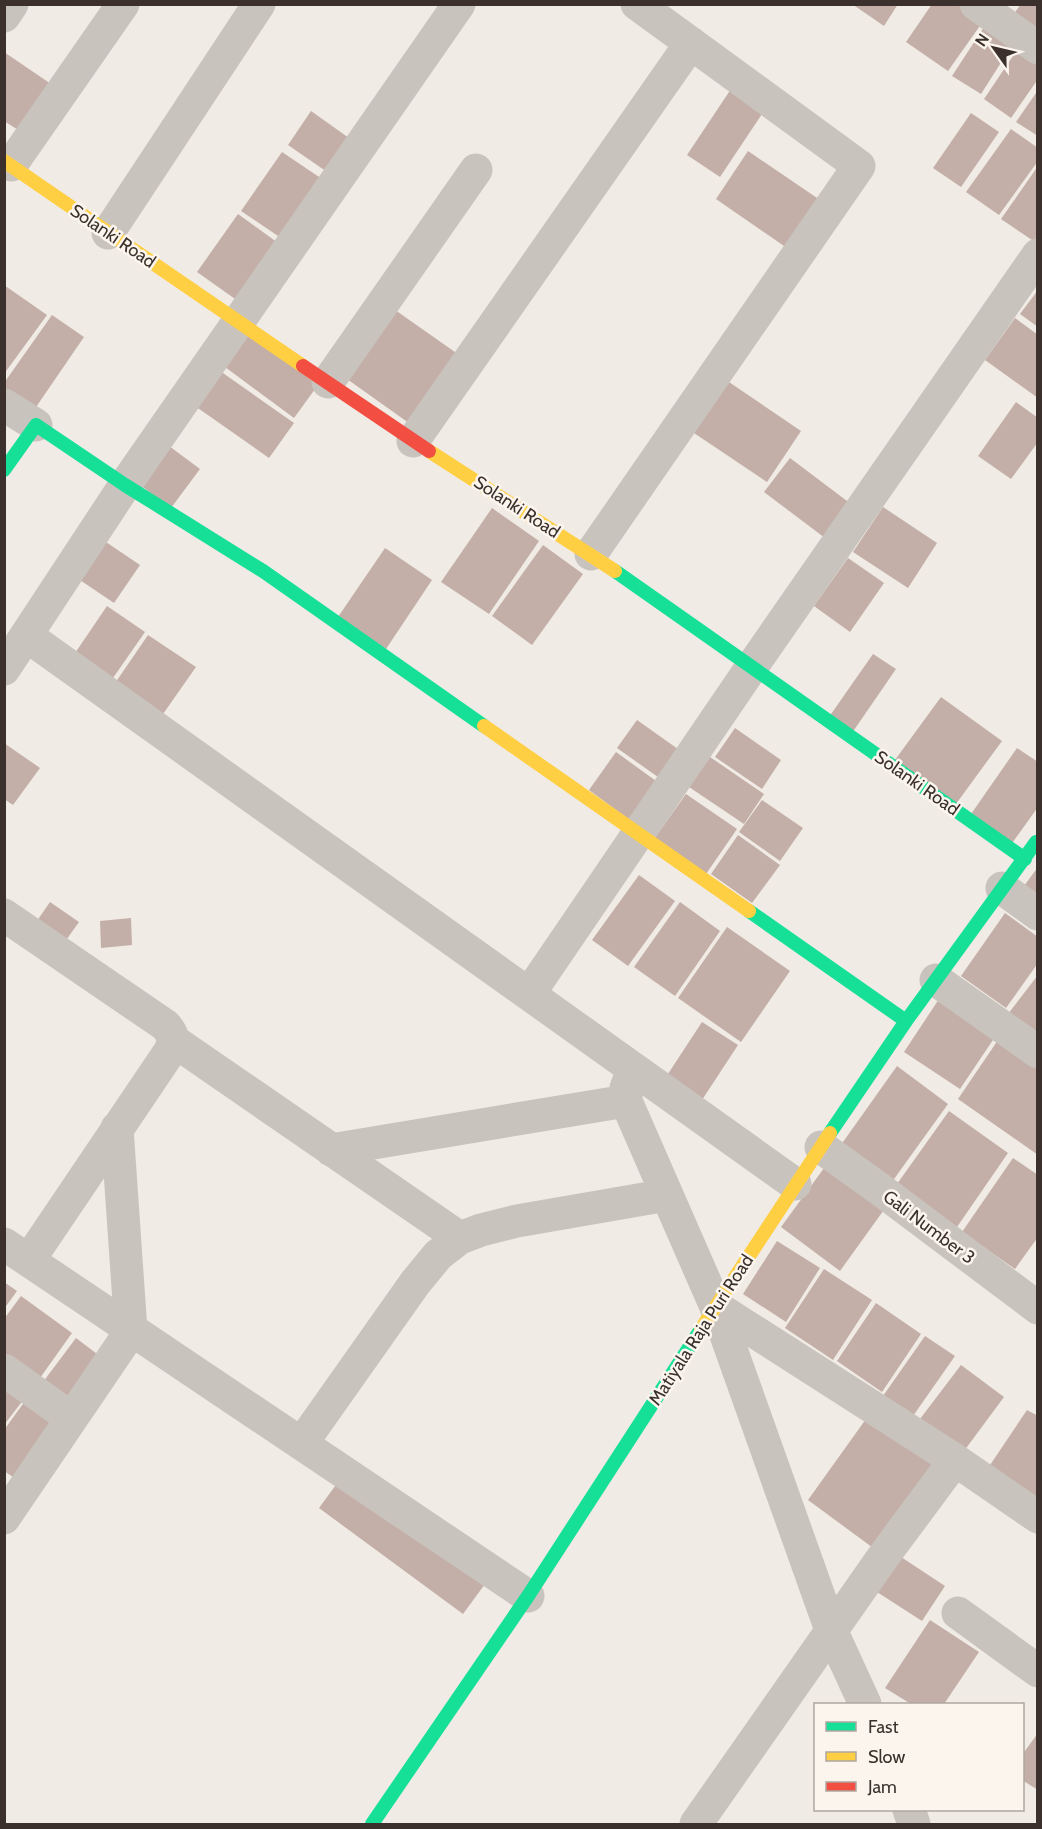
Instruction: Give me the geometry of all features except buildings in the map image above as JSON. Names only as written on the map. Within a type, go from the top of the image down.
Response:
[{"type":"street","points":[[4,16],[12,4]]},
{"type":"street","points":[[8,163],[123,4]]},
{"type":"street","points":[[108,233],[259,4]]},
{"type":"street","points":[[4,669],[125,485],[459,4]]},
{"type":"street","points":[[591,554],[859,166],[637,4]]},
{"type":"street","points":[[976,4],[1038,48]]},
{"type":"street","points":[[412,441],[691,43]]},
{"type":"street","name":"Solanki Road","points":[[8,163],[412,441],[591,554],[1025,859]]},
{"type":"street","points":[[328,382],[476,170]]},
{"type":"street","points":[[529,994],[751,668],[1038,255]]},
{"type":"street","points":[[4,405],[125,485],[263,571],[906,1021]]},
{"type":"street","points":[[4,470],[36,425]]},
{"type":"street","points":[[27,636],[795,1184]]},
{"type":"street","name":"Matiyala Raja Puri Road","points":[[372,1824],[528,1596],[820,1147],[906,1021],[1038,840]]},
{"type":"street","points":[[1002,888],[1038,914]]},
{"type":"street","points":[[4,915],[165,1025],[172,1033],[174,1041],[170,1051],[117,1128],[17,1252],[131,1331],[528,1596]]},
{"type":"street","points":[[936,980],[1038,1052]]},
{"type":"street","points":[[174,1041],[460,1238]]},
{"type":"street","points":[[633,1069],[626,1088],[626,1101],[716,1307],[831,1630],[865,1703]]},
{"type":"street","points":[[331,1150],[626,1101]]},
{"type":"street","points":[[4,1518],[131,1331],[117,1128]]},
{"type":"street","name":"Gali Number 3","points":[[820,1147],[1038,1308]]},
{"type":"street","points":[[302,1443],[415,1283],[438,1255],[460,1238],[516,1221],[668,1195]]},
{"type":"street","points":[[716,1307],[955,1460],[1038,1518]]},
{"type":"street","points":[[4,1370],[71,1419]]},
{"type":"street","points":[[696,1824],[831,1630],[955,1460]]},
{"type":"street","points":[[958,1613],[1038,1671]]},
{"type":"traffic: fast","points":[[4,470],[36,425],[125,485],[263,571],[484,726]]},
{"type":"traffic: fast","points":[[615,571],[1025,859]]},
{"type":"traffic: fast","points":[[830,1133],[906,1021],[1036,842]]},
{"type":"traffic: fast","points":[[749,911],[906,1021]]},
{"type":"traffic: fast","points":[[372,1824],[528,1596],[701,1329]]},
{"type":"traffic: slow","points":[[4,161],[303,366]]},
{"type":"traffic: slow","points":[[429,451],[615,571]]},
{"type":"traffic: slow","points":[[484,726],[749,911]]},
{"type":"traffic: slow","points":[[701,1329],[830,1133]]},
{"type":"traffic: jam","points":[[303,366],[429,451]]}]
